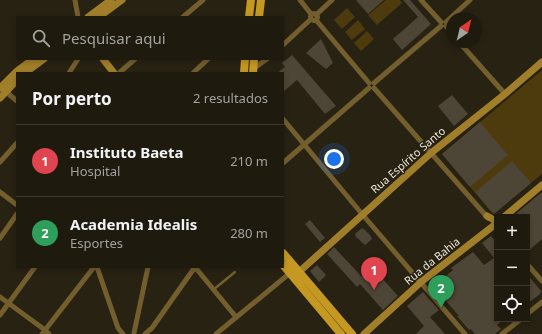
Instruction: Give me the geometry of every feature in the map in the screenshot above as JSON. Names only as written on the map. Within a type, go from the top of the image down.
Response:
[{"type":"main road","points":[[249,16],[251,0]]},
{"type":"main road","points":[[259,16],[261,0]]},
{"type":"main road","points":[[244,72],[245,60]]},
{"type":"main road","points":[[254,60],[254,71]]},
{"type":"main road","points":[[284,254],[352,334]]},
{"type":"main road","points":[[284,266],[341,334]]},
{"type":"street","points":[[75,0],[78,16]]},
{"type":"street","points":[[89,16],[110,0]]},
{"type":"street","points":[[100,16],[122,0]]},
{"type":"street","points":[[184,16],[203,0]]},
{"type":"street","points":[[300,0],[371,85],[487,216],[494,220]]},
{"type":"street","points":[[284,44],[332,0]]},
{"type":"street","points":[[421,0],[446,26]]},
{"type":"street","points":[[284,162],[470,0]]},
{"type":"street","points":[[464,48],[505,94]]},
{"type":"street","points":[[16,72],[32,60]]},
{"type":"street","points":[[26,72],[43,60]]},
{"type":"street","points":[[70,72],[77,60]]},
{"type":"street","points":[[104,60],[113,72]]},
{"type":"street","points":[[120,72],[134,60]]},
{"type":"street","points":[[194,72],[207,60]]},
{"type":"street","points":[[254,71],[266,60]]},
{"type":"street","name":"Rua Espírito Santo","points":[[299,272],[431,153],[505,94],[542,62]]},
{"type":"street","points":[[0,98],[3,90],[16,72]]},
{"type":"street","points":[[3,90],[16,100]]},
{"type":"street","points":[[284,120],[465,334]]},
{"type":"street","points":[[0,162],[16,144]]},
{"type":"street","points":[[508,214],[542,185]]},
{"type":"street","points":[[0,192],[16,204]]},
{"type":"street","points":[[0,238],[16,215]]},
{"type":"street","name":"Rua da Bahia","points":[[364,334],[421,282],[494,226]]},
{"type":"street","points":[[530,267],[542,281]]},
{"type":"street","points":[[0,314],[34,268]]},
{"type":"street","points":[[0,297],[45,333],[95,268]]},
{"type":"street","points":[[96,268],[118,328],[123,334]]},
{"type":"street","points":[[133,334],[148,268]]},
{"type":"street","points":[[145,334],[152,328],[194,268]]},
{"type":"street","points":[[196,268],[236,317]]},
{"type":"street","points":[[216,334],[290,273],[299,272]]},
{"type":"street","points":[[530,312],[542,302]]},
{"type":"street","points":[[502,334],[517,322]]},
{"type":"lane","points":[[213,290],[235,272]]},
{"type":"shaded area","points":[[386,0],[400,0],[402,3],[377,25],[368,15]]},
{"type":"shaded area","points":[[347,8],[355,17],[342,29],[334,20]]},
{"type":"shaded area","points":[[358,20],[365,29],[352,40],[345,32]]},
{"type":"shaded area","points":[[367,31],[374,39],[361,51],[354,43]]},
{"type":"shaded area","points":[[542,70],[542,174],[493,214],[442,154]]},
{"type":"building","points":[[356,0],[384,0],[368,14]]},
{"type":"building","points":[[403,0],[410,0],[431,24],[402,50],[393,39],[418,17]]},
{"type":"building","points":[[321,39],[333,63],[326,69],[306,53]]},
{"type":"building","points":[[292,55],[336,106],[325,114],[297,80],[284,91],[284,72],[278,72],[285,67],[282,63]]},
{"type":"building","points":[[452,95],[468,114],[454,126],[438,106]]},
{"type":"building","points":[[480,122],[508,155],[470,187],[442,154]]},
{"type":"building","points":[[512,161],[531,183],[494,214],[475,192]]},
{"type":"building","points":[[542,192],[542,239],[530,249],[530,214],[516,214]]},
{"type":"building","points":[[310,220],[325,238],[320,242],[305,224]]},
{"type":"building","points":[[362,228],[370,235],[372,239],[365,245],[356,237],[355,234]]},
{"type":"building","points":[[491,236],[494,240],[494,258],[482,243]]},
{"type":"building","points":[[334,247],[362,277],[373,268],[398,296],[383,310],[360,284],[357,287],[327,254]]},
{"type":"building","points":[[473,252],[484,265],[494,258],[494,322],[500,322],[497,325],[501,329],[495,334],[475,334],[471,329],[469,330],[435,285],[453,270],[451,268]]},
{"type":"building","points":[[317,265],[326,275],[319,282],[310,271]]},
{"type":"building","points":[[530,278],[541,291],[540,294],[530,302]]},
{"type":"building","points":[[423,292],[439,310],[430,317],[445,334],[416,334],[424,326],[407,306]]},
{"type":"place","name":"Instituto Baeta","points":[[374,290]]},
{"type":"place","name":"Academia Idealis","points":[[441,308]]}]
